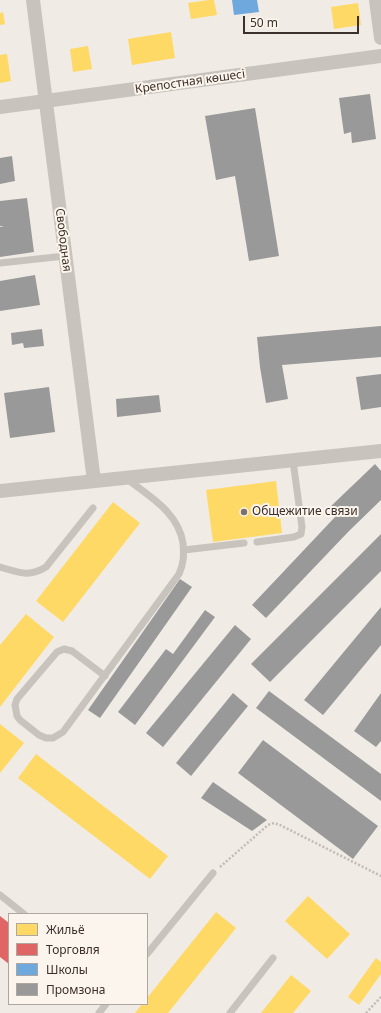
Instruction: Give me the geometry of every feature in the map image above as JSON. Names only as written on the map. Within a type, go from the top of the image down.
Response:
[{"type":"street","name":"Свободная","points":[[33,0],[94,481]]},
{"type":"street","points":[[376,0],[381,38]]},
{"type":"street","name":"Крепостная көшесі","points":[[0,107],[381,56]]},
{"type":"street","points":[[0,491],[375,452]]},
{"type":"lane","points":[[0,263],[65,256]]},
{"type":"lane","points":[[257,542],[294,537],[301,534],[302,527],[293,461]]},
{"type":"lane","points":[[105,676],[72,651],[64,649],[57,652],[17,699],[15,705],[17,716],[39,736],[53,738],[63,732],[105,676],[179,574],[183,565],[184,550],[179,530],[170,514],[125,478]]},
{"type":"lane","points":[[0,568],[25,574],[37,573],[46,568],[93,508]]},
{"type":"lane","points":[[184,550],[244,543]]},
{"type":"lane","points":[[148,953],[213,873]]},
{"type":"lane","points":[[0,895],[23,913]]},
{"type":"lane","points":[[230,1013],[273,958]]},
{"type":"lane","points":[[99,1013],[105,1005]]},
{"type":"path","points":[[213,873],[268,826],[274,823],[381,876]]},
{"type":"path","points":[[366,1013],[381,997]]},
{"type":"building: Жильё","points":[[214,0],[217,15],[191,19],[188,3]]},
{"type":"building: Жильё","points":[[358,3],[361,25],[334,29],[331,7]]},
{"type":"building: Жильё","points":[[3,12],[5,24],[0,25],[0,13]]},
{"type":"building: Жильё","points":[[171,32],[175,58],[132,65],[128,39]]},
{"type":"building: Жильё","points":[[88,46],[92,69],[73,72],[70,49]]},
{"type":"building: Жильё","points":[[7,54],[11,81],[0,83],[0,55]]},
{"type":"building: Жильё","name":"Общежитие связи","points":[[276,481],[282,533],[213,542],[206,490]]},
{"type":"building: Жильё","points":[[113,502],[140,523],[63,622],[36,601]]},
{"type":"building: Жильё","points":[[26,614],[54,637],[0,707],[0,645]]},
{"type":"building: Жильё","points":[[0,724],[24,743],[0,773]]},
{"type":"building: Жильё","points":[[36,754],[168,856],[150,879],[18,778]]},
{"type":"building: Жильё","points":[[308,896],[350,934],[327,959],[285,921]]},
{"type":"building: Жильё","points":[[216,912],[236,928],[168,1013],[135,1013],[141,1005],[148,1005],[148,997]]},
{"type":"building: Жильё","points":[[376,958],[381,962],[381,974],[359,1005],[348,997]]},
{"type":"building: Жильё","points":[[291,975],[311,991],[293,1013],[261,1013]]},
{"type":"building: Торговля","points":[[0,916],[8,922],[8,963],[0,957]]},
{"type":"building: Школы","points":[[232,0],[257,0],[259,12],[234,15]]},
{"type":"building: Промзона","points":[[370,94],[376,139],[352,143],[351,132],[344,134],[339,98]]},
{"type":"building: Промзона","points":[[255,108],[279,256],[249,261],[235,176],[216,180],[205,116]]},
{"type":"building: Промзона","points":[[12,156],[15,181],[0,184],[0,158]]},
{"type":"building: Промзона","points":[[27,198],[34,252],[0,257],[0,227],[4,226],[0,226],[0,201]]},
{"type":"building: Промзона","points":[[35,275],[40,305],[0,311],[0,281]]},
{"type":"building: Промзона","points":[[381,326],[381,357],[282,365],[288,399],[266,403],[257,337]]},
{"type":"building: Промзона","points":[[42,329],[44,346],[24,348],[23,343],[12,345],[11,333]]},
{"type":"building: Промзона","points":[[381,374],[381,407],[361,410],[356,377]]},
{"type":"building: Промзона","points":[[49,387],[55,432],[10,438],[4,393]]},
{"type":"building: Промзона","points":[[159,395],[161,412],[117,417],[116,399]]},
{"type":"building: Промзона","points":[[375,464],[381,471],[381,500],[349,531],[266,618],[252,605],[335,517],[328,509]]},
{"type":"building: Промзона","points":[[381,534],[381,571],[270,682],[251,664]]},
{"type":"building: Промзона","points":[[180,579],[192,587],[100,718],[88,710]]},
{"type":"building: Промзона","points":[[381,607],[381,645],[323,715],[304,700]]},
{"type":"building: Промзона","points":[[205,610],[215,617],[135,725],[118,712],[166,649],[173,654]]},
{"type":"building: Промзона","points":[[235,625],[251,639],[163,747],[146,733]]},
{"type":"building: Промзона","points":[[269,691],[381,774],[381,801],[256,708]]},
{"type":"building: Промзона","points":[[233,693],[248,706],[191,776],[176,763]]},
{"type":"building: Промзона","points":[[381,693],[381,741],[376,747],[354,731]]},
{"type":"building: Промзона","points":[[263,740],[378,826],[353,859],[238,773]]},
{"type":"building: Промзона","points":[[213,782],[267,820],[252,831],[201,798]]},
{"type":"place","name":"Общежитие связи","points":[[244,512]]}]
